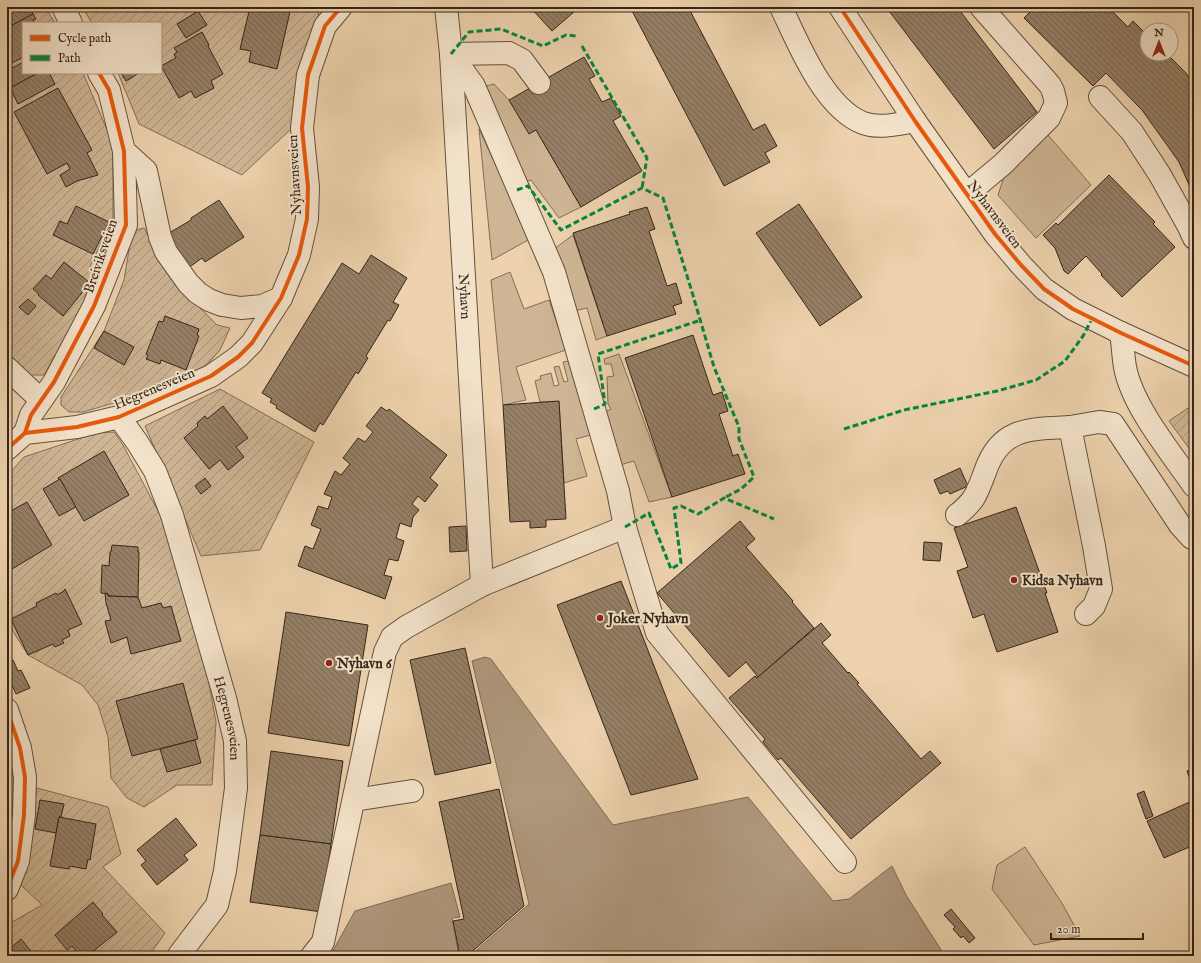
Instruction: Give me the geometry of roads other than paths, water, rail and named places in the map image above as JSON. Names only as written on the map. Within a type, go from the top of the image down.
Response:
[{"type":"street","points":[[63,7],[71,22]]},
{"type":"street","name":"Nyhavnsveien","points":[[281,298],[299,255],[307,220],[308,187],[302,128],[308,75],[325,26],[341,7]]},
{"type":"street","name":"Nyhavn","points":[[446,7],[451,54],[482,585]]},
{"type":"street","points":[[781,7],[817,78],[842,109],[852,117],[874,126],[894,125],[915,121]]},
{"type":"street","name":"Nyhavnsveien","points":[[840,7],[915,121],[995,234],[1021,266],[1044,290],[1073,309],[1194,366]]},
{"type":"street","name":"Nyhavnsveien","points":[[967,194],[1003,164],[1049,118],[1056,103],[1050,85],[981,7]]},
{"type":"street","points":[[451,54],[508,53],[522,60],[539,83]]},
{"type":"street","points":[[451,54],[474,86],[517,190],[554,272],[618,491],[625,527],[657,633],[845,862]]},
{"type":"street","name":"Breiviksveien","points":[[25,433],[30,415],[54,382],[94,306],[126,225],[124,151],[109,90],[100,74]]},
{"type":"street","points":[[1100,97],[1132,132],[1160,174],[1194,238]]},
{"type":"street","points":[[124,151],[146,172],[160,237],[166,252],[188,283],[198,293],[209,300],[222,305],[241,308],[262,306],[281,298]]},
{"type":"street","name":"Hegrenesveien","points":[[25,433],[77,427],[119,417],[211,376],[238,357],[252,343],[281,298]]},
{"type":"street","points":[[1122,333],[1125,368],[1135,396],[1150,423],[1194,486]]},
{"type":"street","points":[[7,368],[41,400]]},
{"type":"street","name":"Hegrenesveien","points":[[119,417],[155,471],[172,515],[225,698],[235,741],[236,788],[225,871],[217,905],[179,955]]},
{"type":"street","points":[[957,515],[969,506],[977,492],[992,454],[1001,443],[1013,435],[1031,429],[1070,427],[1099,422],[1113,424],[1180,525],[1194,539]]},
{"type":"street","points":[[1070,427],[1094,546],[1101,589],[1094,606],[1086,614]]},
{"type":"street","points":[[7,449],[25,433]]},
{"type":"street","points":[[312,956],[323,942],[385,652],[392,637],[406,627],[482,585],[625,527]]},
{"type":"street","points":[[7,710],[20,748],[26,777],[24,815],[18,861],[7,889]]},
{"type":"street","points":[[354,800],[412,791]]},
{"type":"place","name":"Kidsa Nyhavn","points":[[1014,580]]},
{"type":"place","name":"Joker Nyhavn","points":[[600,618]]},
{"type":"place","name":"Nyhavn 6","points":[[329,663]]}]
